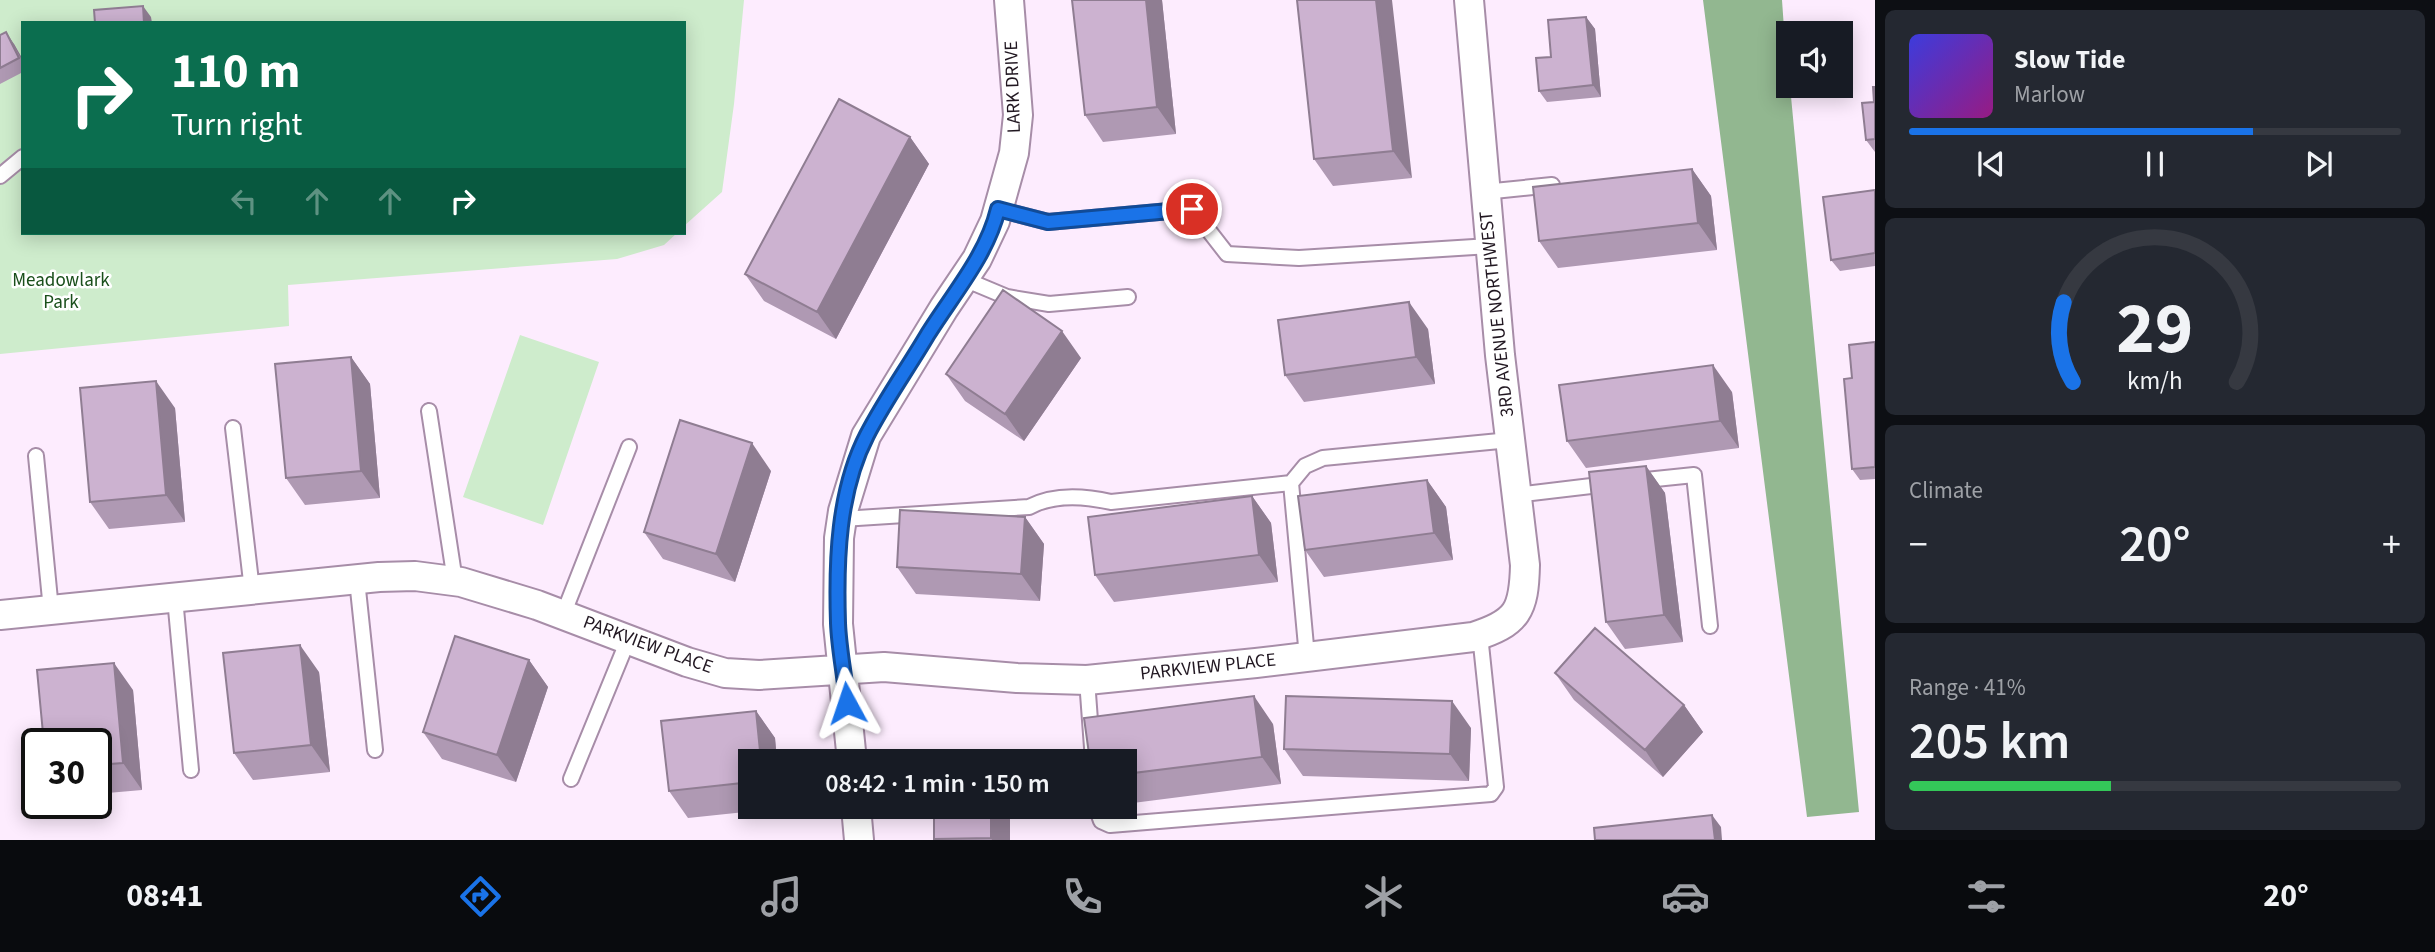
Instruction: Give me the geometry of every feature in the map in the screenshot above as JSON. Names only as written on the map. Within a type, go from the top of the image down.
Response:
[{"type":"street","name":"LARK DRIVE","points":[[851,749],[838,624],[839,538],[842,519],[866,436],[978,258],[995,221],[1014,153],[1018,116],[1009,0]]},
{"type":"street","name":"3RD AVENUE NORTHWEST","points":[[1469,0],[1484,192],[1525,565],[1524,596],[1516,614],[1507,622]]},
{"type":"street","name":"PARKVIEW PLACE","points":[[0,615],[415,576],[454,581],[563,615],[687,662],[725,673],[796,674],[884,667],[1017,678],[1087,680],[1307,657],[1480,635],[1507,622]]},
{"type":"street","points":[[857,819],[859,840]]},
{"type":"lane","points":[[0,176],[21,159]]},
{"type":"lane","points":[[1484,192],[1567,184]]},
{"type":"lane","points":[[998,209],[1048,222],[1192,209],[1227,254],[1299,258],[1490,246]]},
{"type":"lane","points":[[964,279],[1007,297],[1049,304],[1128,297]]},
{"type":"lane","points":[[429,411],[454,581]]},
{"type":"lane","points":[[233,428],[252,590]]},
{"type":"lane","points":[[842,519],[1029,507],[1042,500],[1089,497],[1111,502],[1291,483],[1305,466],[1322,458],[1510,440]]},
{"type":"lane","points":[[563,615],[629,447]]},
{"type":"lane","points":[[36,456],[51,610]]},
{"type":"lane","points":[[1516,495],[1694,475],[1710,626]]},
{"type":"lane","points":[[1291,483],[1307,657]]},
{"type":"lane","points":[[357,580],[375,750]]},
{"type":"lane","points":[[176,598],[191,770]]},
{"type":"lane","points":[[1100,819],[1110,825],[1491,794],[1496,787],[1480,635]]},
{"type":"lane","points":[[571,779],[628,640]]},
{"type":"lane","points":[[1087,680],[1092,749]]},
{"type":"green space","name":"Meadowlark Park","points":[[0,0],[744,0],[722,192],[686,224],[686,21],[21,21],[21,235],[675,235],[664,245],[617,259],[288,285],[289,326],[0,354]]},
{"type":"green space","points":[[1703,0],[1782,0],[1783,21],[1776,21],[1776,98],[1791,98],[1859,812],[1807,817]]},
{"type":"green space","points":[[520,335],[599,362],[543,525],[463,497]]},
{"type":"building","points":[[1072,0],[1146,0],[1157,107],[1085,115]]},
{"type":"building","points":[[1297,0],[1376,0],[1393,151],[1314,159]]},
{"type":"building","points":[[143,6],[144,21],[95,21],[94,10]]},
{"type":"building","points":[[1586,17],[1593,85],[1539,91],[1536,58],[1551,57],[1548,20]]},
{"type":"building","points":[[6,32],[19,58],[0,68],[0,35]]},
{"type":"building","points":[[1875,87],[1875,139],[1866,140],[1862,103],[1874,102]]},
{"type":"building","points":[[839,99],[910,137],[817,312],[745,274]]},
{"type":"building","points":[[1692,169],[1698,223],[1539,241],[1533,187]]},
{"type":"building","points":[[1875,190],[1875,253],[1831,260],[1823,197]]},
{"type":"building","points":[[1003,290],[1062,331],[1005,414],[946,374]]},
{"type":"building","points":[[1409,302],[1416,357],[1285,375],[1278,320]]},
{"type":"building","points":[[1875,342],[1875,467],[1852,469],[1844,379],[1852,378],[1849,345]]},
{"type":"building","points":[[351,357],[361,471],[286,478],[275,364]]},
{"type":"building","points":[[1713,365],[1720,421],[1567,441],[1559,385]]},
{"type":"building","points":[[156,381],[166,495],[90,502],[80,388]]},
{"type":"building","points":[[680,420],[752,443],[716,554],[644,532]]},
{"type":"building","points":[[1646,466],[1664,615],[1606,622],[1589,472]]},
{"type":"building","points":[[1427,480],[1434,533],[1305,550],[1298,496]]},
{"type":"building","points":[[1252,496],[1259,555],[1095,575],[1088,517]]},
{"type":"building","points":[[900,510],[1025,517],[1021,574],[897,567]]},
{"type":"building","points":[[1595,628],[1684,705],[1645,750],[1555,673]]},
{"type":"building","points":[[455,636],[529,660],[497,755],[423,732]]},
{"type":"building","points":[[300,645],[311,745],[234,753],[223,653]]},
{"type":"building","points":[[114,663],[123,763],[112,764],[112,728],[42,728],[37,670]]},
{"type":"building","points":[[1254,696],[1262,757],[1137,773],[1137,749],[1088,749],[1084,718]]},
{"type":"building","points":[[1286,696],[1452,701],[1450,754],[1284,749]]},
{"type":"building","points":[[756,711],[760,749],[738,749],[738,783],[669,791],[661,721]]},
{"type":"building","points":[[1712,815],[1715,840],[1595,840],[1594,828]]},
{"type":"building","points":[[934,819],[991,819],[991,838],[934,839]]},
{"type":"route","points":[[847,703],[838,624],[839,538],[854,471],[866,436],[944,308],[978,258],[998,209],[1048,222],[1192,209]]}]
